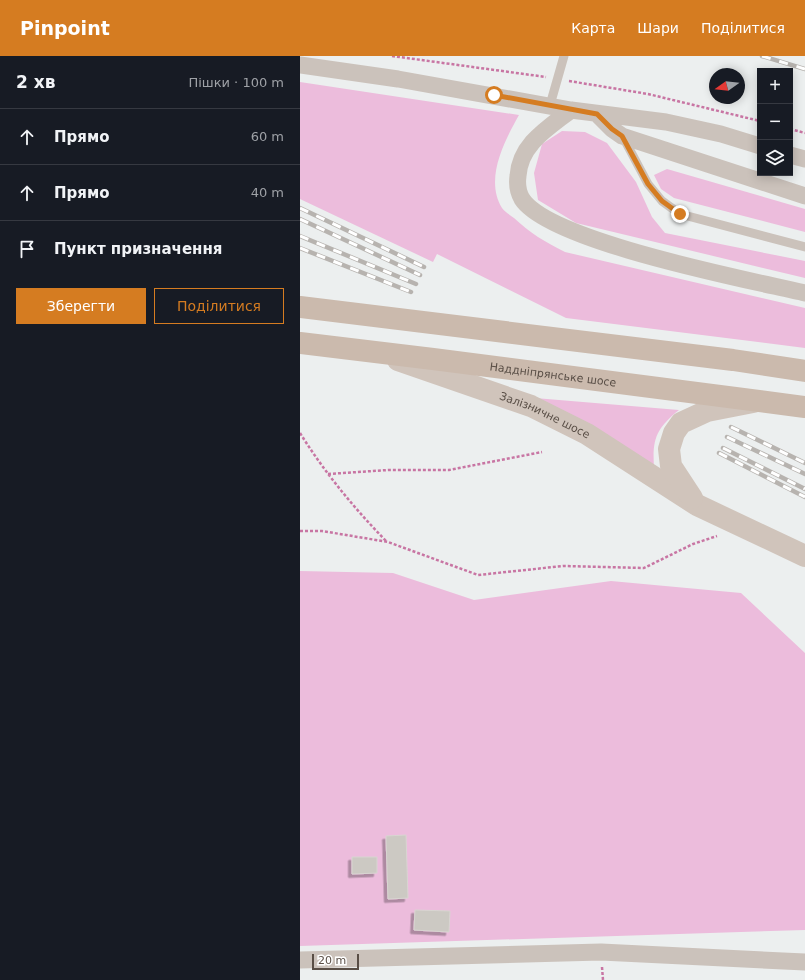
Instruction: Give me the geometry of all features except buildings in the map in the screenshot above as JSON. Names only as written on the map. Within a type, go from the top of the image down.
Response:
[{"type":"main road","points":[[300,307],[686,354],[805,371]]},
{"type":"main road","name":"Наддніпрянське шосе","points":[[300,343],[805,407]]},
{"type":"street","points":[[300,65],[398,79],[550,105],[571,110],[666,122],[721,134],[757,145]]},
{"type":"street","points":[[571,110],[538,136],[528,146],[518,168],[517,185],[522,200],[544,218],[575,232],[637,253],[805,293]]},
{"type":"street","points":[[597,114],[612,129],[622,136],[805,196]]},
{"type":"street","points":[[793,156],[805,159]]},
{"type":"street","name":"Залізничне шосе","points":[[378,353],[492,391],[531,406],[587,434],[697,505],[805,556]]},
{"type":"street","points":[[697,505],[671,466],[669,449],[674,433],[681,422],[692,416],[758,401]]},
{"type":"street","points":[[300,960],[602,952],[805,962]]},
{"type":"lane","points":[[550,105],[564,56]]},
{"type":"lane","points":[[622,136],[648,184],[662,201],[680,214],[805,247]]},
{"type":"path","points":[[392,56],[558,79],[648,94],[757,120]]},
{"type":"path","points":[[793,130],[805,133]]},
{"type":"path","points":[[300,433],[328,474],[355,509],[388,542]]},
{"type":"path","points":[[328,474],[388,470],[448,470],[542,452]]},
{"type":"path","points":[[300,531],[322,530],[388,542],[478,575],[563,566],[644,568],[694,544],[719,535]]},
{"type":"shaded area","points":[[300,82],[519,115],[498,160],[496,172],[495,185],[497,197],[502,208],[506,212],[538,237],[565,252],[805,308],[805,348],[566,318],[437,254],[433,262],[300,199]]},
{"type":"shaded area","points":[[562,131],[585,132],[607,143],[636,182],[652,217],[665,233],[805,261],[805,278],[576,223],[538,200],[534,173],[542,144]]},
{"type":"shaded area","points":[[667,169],[805,209],[805,232],[674,198],[661,189],[654,175]]},
{"type":"shaded area","points":[[535,398],[679,410],[666,422],[658,434],[654,448],[654,467]]},
{"type":"shaded area","points":[[300,571],[393,573],[474,600],[611,581],[741,593],[805,653],[805,930],[300,946]]},
{"type":"railway","points":[[762,56],[805,69]]},
{"type":"railway","points":[[300,208],[424,267]]},
{"type":"railway","points":[[300,219],[420,275]]},
{"type":"railway","points":[[300,236],[416,284]]},
{"type":"railway","points":[[300,248],[411,292]]},
{"type":"railway","points":[[731,427],[805,463]]},
{"type":"railway","points":[[727,437],[805,474]]},
{"type":"railway","points":[[723,448],[805,489]]},
{"type":"railway","points":[[719,453],[805,497]]},
{"type":"route","points":[[494,95],[597,114],[612,129],[622,136],[648,184],[662,201],[680,214]]}]
